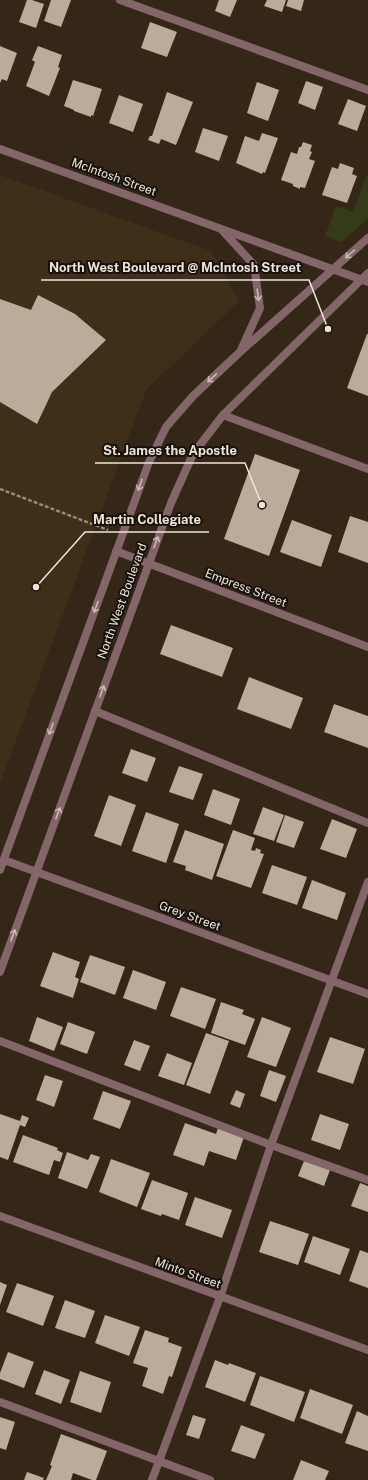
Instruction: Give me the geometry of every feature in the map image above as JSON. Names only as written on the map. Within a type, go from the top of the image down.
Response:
[{"type":"street","points":[[120,0],[368,90]]},
{"type":"street","name":"McIntosh Street","points":[[0,149],[364,281]]},
{"type":"street","name":"McIntosh Street","points":[[220,228],[254,265],[260,308],[240,352]]},
{"type":"street","name":"North West Boulevard","points":[[0,870],[149,462],[166,427],[193,396],[240,352],[368,238]]},
{"type":"street","name":"North West Boulevard","points":[[0,972],[170,503],[193,454],[223,415],[364,281],[368,273]]},
{"type":"street","points":[[223,415],[368,469]]},
{"type":"street","name":"Empress Street","points":[[116,551],[368,647]]},
{"type":"street","points":[[95,711],[368,823]]},
{"type":"street","name":"Grey Street","points":[[4,860],[368,994]]},
{"type":"street","points":[[152,1480],[220,1297],[271,1146],[368,882]]},
{"type":"street","points":[[0,1041],[271,1146],[368,1180]]},
{"type":"street","name":"Minto Street","points":[[0,1216],[368,1350]]},
{"type":"street","points":[[0,1402],[210,1480]]},
{"type":"path","points":[[0,490],[122,535]]},
{"type":"shaded area","points":[[0,175],[211,251],[239,301],[146,390],[0,784]]},
{"type":"green space","points":[[368,172],[368,219],[341,242],[325,236],[336,206],[353,212]]},
{"type":"building","points":[[27,0],[44,4],[36,28],[19,22]]},
{"type":"building","points":[[51,0],[71,0],[61,27],[44,21]]},
{"type":"building","points":[[219,0],[237,0],[230,17],[215,11]]},
{"type":"building","points":[[267,0],[286,0],[282,12],[264,6]]},
{"type":"building","points":[[288,0],[304,0],[301,11],[286,6]]},
{"type":"building","points":[[150,22],[177,32],[167,57],[141,48]]},
{"type":"building","points":[[0,46],[17,53],[7,81],[2,79],[0,83]]},
{"type":"building","points":[[38,46],[62,55],[58,67],[60,68],[49,96],[26,86],[35,62],[32,60]]},
{"type":"building","points":[[73,80],[102,89],[93,116],[91,115],[91,117],[64,106]]},
{"type":"building","points":[[306,81],[323,87],[315,110],[298,103]]},
{"type":"building","points":[[257,82],[279,90],[268,121],[247,113]]},
{"type":"building","points":[[167,92],[193,102],[176,145],[161,139],[159,144],[148,140],[150,136],[152,136]]},
{"type":"building","points":[[119,95],[143,104],[133,132],[109,123]]},
{"type":"building","points":[[348,99],[366,106],[357,131],[338,124]]},
{"type":"building","points":[[203,128],[228,136],[219,161],[195,152]]},
{"type":"building","points":[[262,133],[278,138],[265,173],[263,172],[262,174],[236,163],[245,136],[259,141]]},
{"type":"building","points":[[303,142],[312,145],[310,151],[312,152],[309,159],[315,161],[305,188],[300,187],[300,189],[293,186],[293,184],[281,180],[291,152],[297,154],[299,147],[301,147]]},
{"type":"building","points":[[340,163],[354,168],[352,174],[357,176],[347,203],[322,195],[332,167],[338,169]]},
{"type":"building","points":[[38,295],[75,314],[106,340],[52,392],[37,424],[0,402],[0,299],[31,310]]},
{"type":"building","points":[[368,334],[368,396],[347,388]]},
{"type":"building","points":[[255,454],[300,470],[269,556],[224,539]]},
{"type":"building","points":[[350,516],[368,522],[368,563],[338,552]]},
{"type":"building","points":[[292,520],[332,535],[321,567],[280,552]]},
{"type":"building","points":[[171,625],[233,648],[222,677],[160,654]]},
{"type":"building","points":[[249,677],[303,698],[291,729],[237,709]]},
{"type":"building","points":[[334,704],[368,716],[368,748],[324,732]]},
{"type":"building","points":[[131,749],[156,758],[147,782],[122,773]]},
{"type":"building","points":[[179,766],[203,774],[193,800],[169,792]]},
{"type":"building","points":[[213,789],[240,799],[231,825],[204,815]]},
{"type":"building","points":[[109,795],[136,805],[121,846],[94,836]]},
{"type":"building","points":[[263,807],[284,815],[274,841],[253,834]]},
{"type":"building","points":[[146,812],[179,824],[166,863],[132,851]]},
{"type":"building","points":[[285,815],[304,822],[294,848],[276,842]]},
{"type":"building","points":[[332,819],[357,829],[346,858],[320,849]]},
{"type":"building","points":[[185,830],[224,844],[212,880],[185,870],[186,866],[173,862]]},
{"type":"building","points":[[233,830],[255,838],[251,850],[255,851],[256,848],[261,850],[260,853],[264,854],[251,888],[216,876]]},
{"type":"building","points":[[272,865],[307,877],[297,905],[262,893]]},
{"type":"building","points":[[312,880],[346,893],[337,920],[302,908]]},
{"type":"building","points":[[53,952],[80,962],[75,977],[79,979],[73,998],[40,986]]},
{"type":"building","points":[[90,955],[125,967],[115,995],[80,982]]},
{"type":"building","points":[[133,970],[166,982],[156,1010],[123,998]]},
{"type":"building","points":[[181,987],[216,999],[205,1029],[170,1016]]},
{"type":"building","points":[[221,1002],[244,1010],[242,1014],[255,1019],[245,1045],[211,1033]]},
{"type":"building","points":[[37,1017],[63,1027],[54,1051],[29,1041]]},
{"type":"building","points":[[262,1017],[291,1028],[276,1067],[247,1057]]},
{"type":"building","points":[[68,1022],[95,1032],[87,1054],[60,1044]]},
{"type":"building","points":[[206,1033],[229,1041],[210,1094],[186,1085]]},
{"type":"building","points":[[330,1037],[365,1049],[353,1084],[317,1072]]},
{"type":"building","points":[[134,1040],[150,1046],[140,1071],[124,1065]]},
{"type":"building","points":[[167,1053],[192,1063],[184,1085],[158,1076]]},
{"type":"building","points":[[269,1070],[286,1076],[276,1102],[260,1096]]},
{"type":"building","points":[[45,1075],[63,1081],[54,1107],[36,1100]]},
{"type":"building","points":[[236,1090],[245,1094],[240,1108],[230,1104]]},
{"type":"building","points":[[103,1091],[131,1101],[120,1129],[93,1119]]},
{"type":"building","points":[[0,1114],[20,1121],[22,1115],[29,1118],[25,1127],[20,1125],[8,1160],[0,1157]]},
{"type":"building","points":[[320,1114],[349,1124],[340,1150],[311,1140]]},
{"type":"building","points":[[185,1123],[216,1134],[218,1128],[244,1137],[236,1160],[209,1151],[204,1166],[173,1155]]},
{"type":"building","points":[[23,1135],[58,1148],[57,1150],[63,1153],[60,1162],[54,1160],[49,1175],[13,1162]]},
{"type":"building","points":[[67,1152],[88,1160],[91,1154],[100,1157],[87,1189],[58,1178]]},
{"type":"building","points":[[111,1159],[150,1173],[137,1207],[99,1192]]},
{"type":"building","points":[[304,1161],[330,1170],[324,1186],[298,1176]]},
{"type":"building","points":[[152,1180],[188,1193],[179,1220],[141,1209]]},
{"type":"building","points":[[360,1183],[368,1186],[368,1212],[351,1206]]},
{"type":"building","points":[[195,1197],[232,1210],[222,1238],[185,1225]]},
{"type":"building","points":[[270,1221],[309,1234],[298,1265],[259,1252]]},
{"type":"building","points":[[313,1236],[350,1249],[340,1275],[304,1262]]},
{"type":"building","points":[[360,1250],[368,1253],[368,1288],[349,1281]]},
{"type":"building","points":[[0,1282],[7,1285],[0,1305]]},
{"type":"building","points":[[17,1283],[54,1296],[43,1326],[6,1312]]},
{"type":"building","points":[[65,1300],[95,1311],[85,1338],[55,1328]]},
{"type":"building","points":[[105,1315],[140,1327],[129,1356],[95,1343]]},
{"type":"building","points":[[145,1330],[169,1338],[168,1342],[182,1347],[172,1377],[169,1376],[163,1394],[142,1386],[148,1368],[133,1363]]},
{"type":"building","points":[[8,1352],[34,1362],[24,1388],[0,1379],[0,1373]]},
{"type":"building","points":[[215,1360],[228,1365],[229,1363],[256,1373],[245,1402],[205,1387]]},
{"type":"building","points":[[44,1370],[70,1380],[61,1404],[35,1394]]},
{"type":"building","points":[[80,1371],[111,1382],[101,1413],[70,1402]]},
{"type":"building","points":[[260,1376],[305,1392],[294,1422],[250,1405]]},
{"type":"building","points":[[310,1389],[353,1405],[342,1434],[300,1418]]},
{"type":"building","points":[[357,1411],[368,1416],[368,1451],[345,1443]]},
{"type":"building","points":[[193,1415],[206,1419],[199,1439],[186,1435]]},
{"type":"building","points":[[0,1417],[15,1422],[6,1450],[0,1448]]},
{"type":"building","points":[[241,1425],[265,1434],[255,1459],[231,1451]]},
{"type":"building","points":[[61,1434],[107,1451],[96,1480],[73,1473],[71,1480],[46,1480],[52,1466],[50,1465]]},
{"type":"building","points":[[301,1460],[329,1471],[325,1480],[293,1480]]},
{"type":"building","points":[[27,1472],[44,1478],[43,1480],[24,1480]]},
{"type":"place","name":"North West Boulevard @ McIntosh Street","points":[[328,329]]},
{"type":"place","name":"St. James the Apostle","points":[[262,505]]},
{"type":"place","name":"Martin Collegiate","points":[[36,587]]}]
